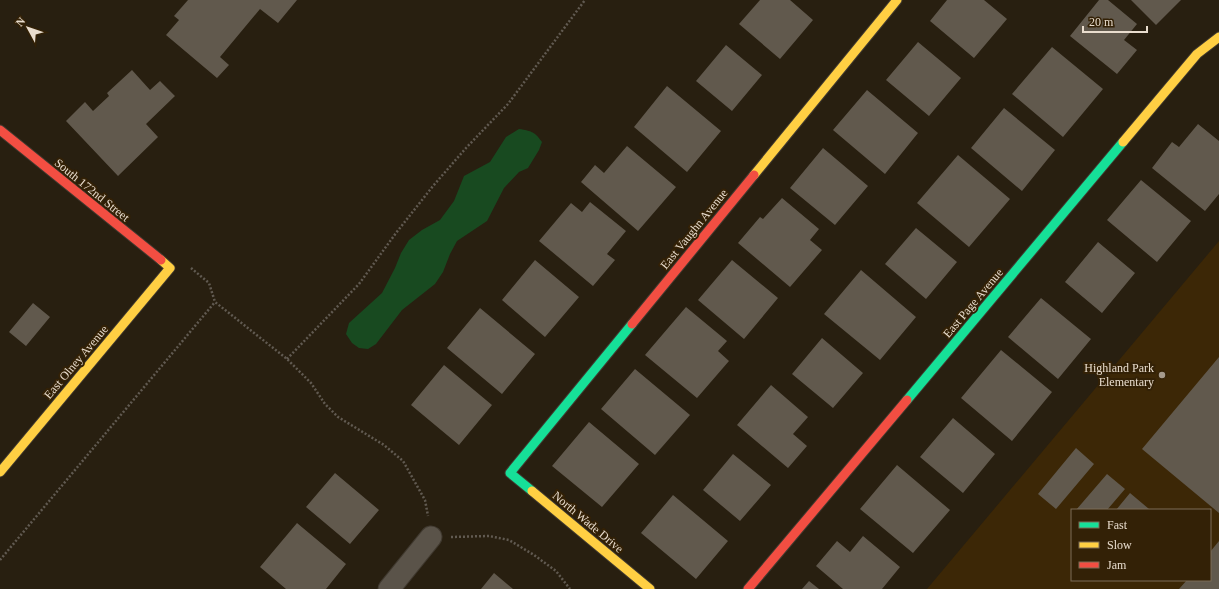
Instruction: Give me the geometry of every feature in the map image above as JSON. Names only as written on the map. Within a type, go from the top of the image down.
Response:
[{"type":"street","name":"East Vaughn Avenue","points":[[510,473],[897,0]]},
{"type":"street","name":"East Page Avenue","points":[[748,589],[1197,54],[1219,37]]},
{"type":"street","name":"South 172nd Street","points":[[0,130],[170,268]]},
{"type":"street","name":"East Olney Avenue","points":[[0,472],[170,268]]},
{"type":"street","name":"North Wade Drive","points":[[510,473],[650,589]]},
{"type":"street","points":[[389,589],[431,537]]},
{"type":"path","points":[[287,359],[359,284],[396,233],[433,186],[466,148],[508,104],[585,0]]},
{"type":"path","points":[[0,560],[215,302],[287,359],[311,383],[325,404],[338,417],[384,445],[403,461],[425,500],[431,537],[489,536],[509,540],[534,555],[556,571],[570,589]]},
{"type":"shaded area","name":"Highland Park Elementary","points":[[1219,241],[1219,589],[927,589]]},
{"type":"green space","points":[[519,129],[533,132],[542,142],[528,168],[519,172],[504,188],[487,221],[457,241],[443,272],[435,284],[402,310],[376,344],[368,349],[359,348],[352,343],[346,334],[349,323],[382,293],[401,253],[409,240],[422,230],[440,220],[454,201],[464,176],[490,162],[506,137]]},
{"type":"building","points":[[188,0],[297,0],[278,23],[260,9],[220,57],[229,65],[217,78],[166,35],[179,20],[174,16]]},
{"type":"building","points":[[760,0],[790,0],[813,20],[780,59],[739,24]]},
{"type":"building","points":[[947,0],[984,0],[1007,19],[974,58],[930,21]]},
{"type":"building","points":[[1099,0],[1108,0],[1137,24],[1124,40],[1137,50],[1117,74],[1070,36]]},
{"type":"building","points":[[1131,0],[1181,0],[1156,25]]},
{"type":"building","points":[[918,42],[961,78],[929,116],[886,80]]},
{"type":"building","points":[[726,45],[762,75],[732,111],[696,81]]},
{"type":"building","points":[[1052,47],[1103,89],[1063,137],[1012,94]]},
{"type":"building","points":[[132,70],[150,90],[160,81],[175,96],[146,124],[158,137],[118,176],[66,121],[85,102],[93,111],[109,96],[107,93]]},
{"type":"building","points":[[667,86],[721,131],[687,172],[634,127]]},
{"type":"building","points":[[867,90],[918,133],[885,174],[833,130]]},
{"type":"building","points":[[1004,108],[1055,150],[1022,191],[971,148]]},
{"type":"building","points":[[1198,124],[1219,141],[1219,194],[1205,211],[1152,168],[1172,142],[1179,147]]},
{"type":"building","points":[[627,146],[676,187],[638,231],[581,182],[595,165],[604,173]]},
{"type":"building","points":[[823,148],[868,186],[835,225],[790,188]]},
{"type":"building","points":[[958,155],[1010,199],[969,247],[917,203]]},
{"type":"building","points":[[1141,180],[1191,221],[1157,262],[1107,220]]},
{"type":"building","points":[[782,198],[819,229],[810,240],[822,250],[790,287],[738,243],[760,217],[763,219]]},
{"type":"building","points":[[590,202],[626,231],[607,254],[615,260],[593,286],[539,241],[571,203],[582,212]]},
{"type":"building","points":[[916,228],[957,262],[926,299],[885,264]]},
{"type":"building","points":[[1098,242],[1135,273],[1102,313],[1065,282]]},
{"type":"building","points":[[535,260],[579,297],[545,337],[502,300]]},
{"type":"building","points":[[732,260],[778,298],[744,339],[698,300]]},
{"type":"building","points":[[861,270],[916,317],[880,360],[824,314]]},
{"type":"building","points":[[1041,298],[1091,339],[1058,379],[1008,337]]},
{"type":"building","points":[[33,303],[50,317],[26,346],[9,332]]},
{"type":"building","points":[[686,307],[727,341],[718,351],[729,361],[697,398],[645,355]]},
{"type":"building","points":[[480,308],[535,354],[502,394],[447,348]]},
{"type":"building","points":[[822,338],[863,373],[833,408],[792,374]]},
{"type":"building","points":[[1001,350],[1052,392],[1012,441],[961,398]]},
{"type":"building","points":[[1219,357],[1219,513],[1142,449]]},
{"type":"building","points":[[444,365],[492,405],[459,445],[411,405]]},
{"type":"building","points":[[635,369],[690,415],[655,455],[601,409]]},
{"type":"building","points":[[771,385],[808,417],[793,434],[807,446],[788,468],[737,425]]},
{"type":"building","points":[[953,418],[995,454],[963,493],[920,457]]},
{"type":"building","points":[[589,422],[639,464],[602,507],[552,466]]},
{"type":"building","points":[[1076,448],[1094,464],[1056,509],[1038,494]]},
{"type":"building","points":[[733,454],[771,485],[740,521],[703,490]]},
{"type":"building","points":[[897,465],[950,510],[913,553],[860,509]]},
{"type":"building","points":[[335,473],[379,510],[350,544],[306,507]]},
{"type":"building","points":[[1107,474],[1125,489],[1108,509],[1077,509]]},
{"type":"building","points":[[1130,493],[1149,509],[1117,509]]},
{"type":"building","points":[[673,495],[728,541],[696,579],[641,533]]},
{"type":"building","points":[[297,523],[346,564],[326,589],[286,589],[260,567]]},
{"type":"building","points":[[863,536],[900,567],[882,589],[843,589],[816,566],[837,541],[850,552]]},
{"type":"building","points":[[1219,541],[1219,589],[1179,589],[1186,581],[1211,581],[1211,551]]},
{"type":"building","points":[[494,573],[513,589],[481,589]]},
{"type":"building","points":[[809,581],[819,589],[802,589]]},
{"type":"traffic: fast","points":[[907,400],[1123,142]]},
{"type":"traffic: fast","points":[[532,491],[510,473],[632,324]]},
{"type":"traffic: slow","points":[[754,175],[897,0]]},
{"type":"traffic: slow","points":[[1123,142],[1197,54],[1219,37]]},
{"type":"traffic: slow","points":[[0,472],[170,268],[161,260]]},
{"type":"traffic: slow","points":[[532,491],[650,589]]},
{"type":"traffic: jam","points":[[0,130],[161,260]]},
{"type":"traffic: jam","points":[[632,324],[754,175]]},
{"type":"traffic: jam","points":[[748,589],[907,400]]},
{"type":"place","name":"Highland Park Elementary","points":[[1162,375]]}]
